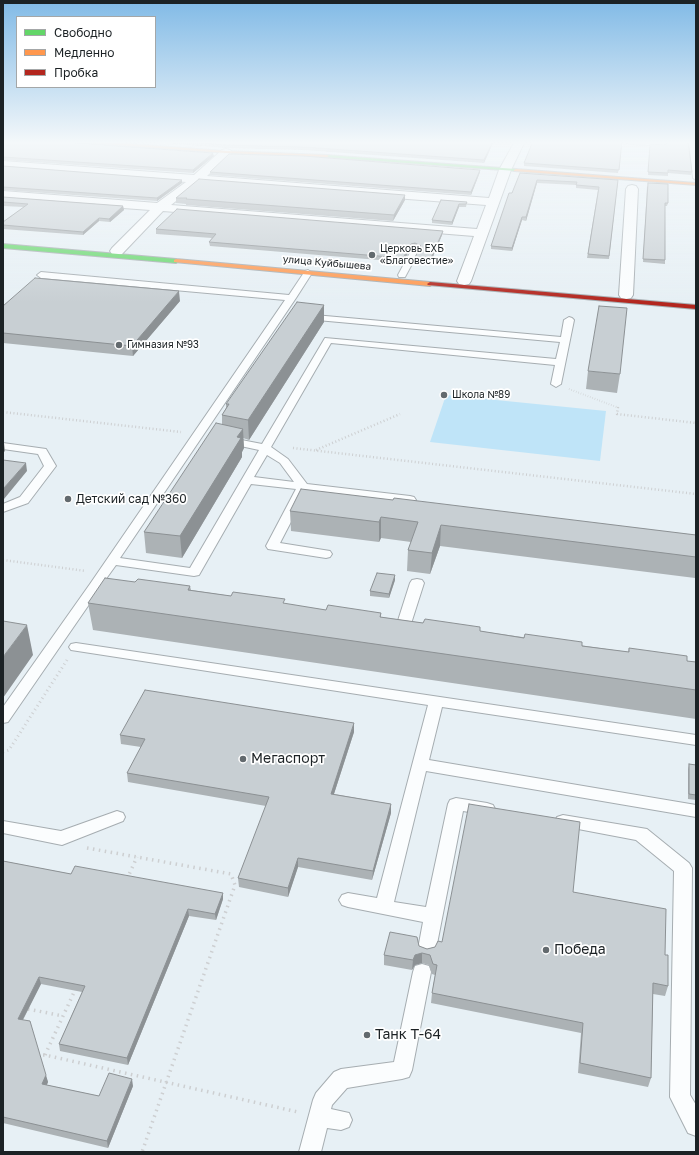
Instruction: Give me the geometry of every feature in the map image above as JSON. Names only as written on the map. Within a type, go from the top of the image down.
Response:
[{"type":"main road","name":"улица Куйбышева","points":[[3,241],[115,253],[625,298],[696,307]]},
{"type":"main road","name":"улица Куйбышева","points":[[3,246],[115,253]]},
{"type":"main road","name":"улица Куйбышева","points":[[310,270],[402,275],[462,283]]},
{"type":"main road","name":"улица Куйбышева","points":[[625,298],[696,301]]},
{"type":"street","points":[[3,195],[482,233]]},
{"type":"street","points":[[115,253],[160,207],[176,195]]},
{"type":"street","points":[[406,195],[493,202]]},
{"type":"street","points":[[462,283],[496,195]]},
{"type":"street","points":[[625,298],[632,195]]},
{"type":"lane","points":[[402,275],[415,250]]},
{"type":"lane","points":[[3,718],[104,574],[199,434],[288,314],[292,298],[310,270]]},
{"type":"lane","points":[[41,275],[292,298]]},
{"type":"lane","points":[[288,314],[334,330],[559,362]]},
{"type":"lane","points":[[556,384],[559,362],[569,320]]},
{"type":"lane","points":[[334,330],[564,340]]},
{"type":"lane","points":[[112,561],[194,572],[334,330]]},
{"type":"lane","points":[[199,434],[266,446],[284,461],[303,487]]},
{"type":"lane","points":[[3,446],[42,451],[50,466],[24,500],[3,508]]},
{"type":"lane","points":[[247,480],[421,501]]},
{"type":"lane","points":[[303,487],[272,546],[326,554]]},
{"type":"lane","points":[[402,630],[417,583]]},
{"type":"lane","points":[[95,586],[129,591]]},
{"type":"lane","points":[[387,628],[418,632]]},
{"type":"lane","points":[[76,647],[696,740]]},
{"type":"lane","points":[[384,907],[436,701]]},
{"type":"lane","points":[[419,764],[696,811]]},
{"type":"lane","points":[[427,949],[456,804],[502,811]]},
{"type":"lane","points":[[3,827],[62,838],[117,817]]},
{"type":"lane","points":[[549,819],[641,834],[682,868],[680,1097],[696,1126]]},
{"type":"lane","points":[[348,900],[433,916]]},
{"type":"lane","points":[[310,1152],[323,1100],[342,1078],[402,1070],[422,972]]},
{"type":"lane","points":[[319,1117],[341,1120]]},
{"type":"path","points":[[556,384],[619,407],[617,414],[696,423]]},
{"type":"path","points":[[3,412],[199,434]]},
{"type":"path","points":[[316,450],[400,414]]},
{"type":"path","points":[[266,446],[316,450],[696,494]]},
{"type":"path","points":[[3,560],[104,574]]},
{"type":"path","points":[[3,752],[9,750],[76,647]]},
{"type":"path","points":[[62,838],[81,847],[231,874],[235,885],[142,1152]]},
{"type":"path","points":[[123,886],[137,858]]},
{"type":"path","points":[[45,1055],[80,980]]},
{"type":"path","points":[[28,1009],[63,1016]]},
{"type":"path","points":[[30,1055],[45,1055],[319,1117]]},
{"type":"shaded area","points":[[446,395],[606,411],[600,461],[430,442]]},
{"type":"building","points":[[114,195],[161,195],[157,198]]},
{"type":"building","points":[[180,195],[405,195],[394,215],[176,198]]},
{"type":"building","points":[[508,195],[533,195],[526,217],[522,217],[512,248],[491,246]]},
{"type":"building","points":[[598,195],[616,195],[609,256],[588,254]]},
{"type":"building","points":[[647,195],[668,195],[668,203],[665,203],[665,260],[643,259]]},
{"type":"building","points":[[3,197],[123,206],[109,219],[99,218],[83,232],[3,225],[3,222],[28,204],[3,202]]},
{"type":"building","points":[[441,200],[467,202],[466,204],[459,204],[452,222],[432,220]]},
{"type":"building","points":[[177,209],[443,231],[430,260],[414,259],[421,246],[415,243],[411,244],[403,258],[209,242],[216,234],[156,229]]},
{"type":"building","points":[[35,278],[179,291],[132,346],[3,333],[3,306]]},
{"type":"building","points":[[297,302],[324,305],[248,420],[222,415],[229,404],[226,404]]},
{"type":"building","points":[[599,306],[627,308],[620,374],[588,371]]},
{"type":"building","points":[[216,423],[243,429],[237,437],[241,438],[180,536],[144,532]]},
{"type":"building","points":[[3,460],[26,463],[3,489]]},
{"type":"building","points":[[301,489],[393,500],[394,498],[696,535],[696,557],[441,525],[432,553],[408,550],[418,522],[381,517],[379,522],[290,511]]},
{"type":"building","points":[[377,573],[395,575],[389,594],[370,591]]},
{"type":"building","points":[[105,578],[135,582],[138,579],[190,586],[188,590],[231,596],[233,592],[285,599],[283,603],[326,610],[328,605],[381,613],[380,617],[423,623],[425,619],[480,627],[480,631],[524,638],[525,634],[582,642],[582,646],[629,652],[629,648],[687,656],[687,661],[696,662],[696,690],[88,603]]},
{"type":"building","points":[[3,621],[27,625],[3,657]]},
{"type":"building","name":"Мегаспорт","points":[[145,690],[354,723],[331,794],[391,804],[373,871],[298,858],[288,888],[238,878],[269,797],[127,773],[145,739],[120,735]]},
{"type":"building","points":[[689,764],[696,765],[696,795],[689,794]]},
{"type":"building","name":"Победа","points":[[469,804],[580,822],[573,892],[666,909],[665,955],[668,955],[668,986],[653,983],[651,1078],[580,1063],[583,1023],[432,993],[437,965],[433,964],[430,955],[422,953],[415,955],[413,960],[384,955],[390,932],[417,937],[419,946],[427,949],[435,947],[438,941],[442,942]]},
{"type":"building","points":[[3,861],[71,874],[75,866],[223,893],[215,914],[188,909],[127,1058],[59,1044],[85,986],[39,977],[18,1019],[30,1021],[46,1075],[42,1084],[99,1096],[109,1073],[132,1079],[107,1141],[3,1117]]},
{"type":"traffic: fast","points":[[3,246],[176,261]]},
{"type":"traffic: slow","points":[[176,261],[430,284]]},
{"type":"traffic: jam","points":[[430,284],[696,307]]},
{"type":"place","name":"Церковь ЕХБ «Благовестие»","points":[[372,255]]},
{"type":"place","name":"Гимназия №93","points":[[119,345]]},
{"type":"place","name":"Школа №89","points":[[444,395]]},
{"type":"place","name":"Детский сад №360","points":[[68,499]]},
{"type":"place","name":"Мегаспорт","points":[[243,759]]},
{"type":"place","name":"Победа","points":[[546,950]]},
{"type":"place","name":"Танк Т-64","points":[[367,1035]]}]
